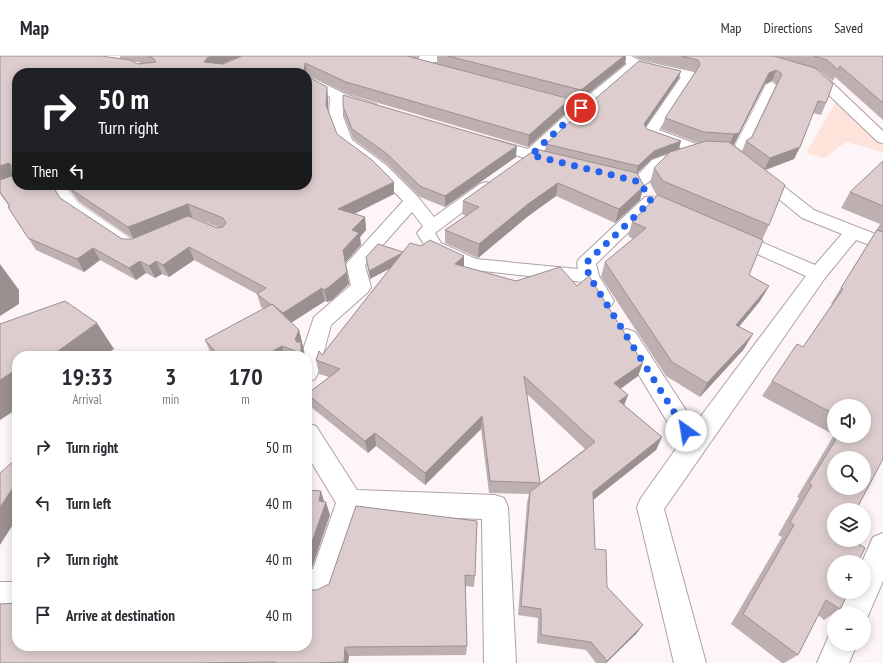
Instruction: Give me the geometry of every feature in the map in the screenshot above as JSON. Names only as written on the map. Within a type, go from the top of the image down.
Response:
[{"type":"street","points":[[376,59],[524,56]]},
{"type":"street","points":[[754,56],[816,75],[883,139]]},
{"type":"street","points":[[399,59],[444,71]]},
{"type":"street","points":[[589,276],[473,265],[434,247],[426,233],[432,226],[531,155],[581,108],[628,60],[689,75],[650,132],[699,149],[728,151],[808,214],[883,244]]},
{"type":"street","points":[[312,82],[336,95],[387,112]]},
{"type":"street","points":[[336,95],[336,116],[345,142],[380,168],[412,201],[432,226]]},
{"type":"street","points":[[558,102],[581,108]]},
{"type":"street","points":[[478,139],[553,160]]},
{"type":"street","points":[[695,220],[651,201],[632,180],[658,163],[699,149]]},
{"type":"street","points":[[312,355],[321,322],[361,287],[354,264],[412,201]]},
{"type":"street","points":[[651,201],[586,263],[589,276],[694,444]]},
{"type":"street","points":[[717,230],[818,274]]},
{"type":"street","points":[[690,663],[650,507],[818,274],[853,232]]},
{"type":"street","points":[[312,441],[350,502]]},
{"type":"street","points":[[312,584],[322,584],[350,502]]},
{"type":"street","points":[[350,502],[495,508],[500,663]]},
{"type":"street","points":[[871,575],[883,547]]},
{"type":"street","points":[[0,597],[12,597]]},
{"type":"street","points":[[833,663],[838,651]]},
{"type":"lane","points":[[728,151],[740,148],[771,85]]},
{"type":"lane","points":[[62,190],[73,206],[133,247],[146,241]]},
{"type":"shaded area","points":[[837,100],[883,145],[883,152],[846,142],[824,158],[806,153]]},
{"type":"building","points":[[0,56],[101,56],[130,60],[138,64],[156,62],[153,58],[148,56],[211,56],[204,62],[223,64],[242,56],[407,56],[570,99],[529,135],[346,82],[305,63],[304,68],[12,68],[12,171],[9,163],[0,166]]},
{"type":"building","points":[[448,56],[624,56],[581,90]]},
{"type":"building","points":[[681,56],[774,56],[815,68],[833,84],[826,103],[818,101],[800,147],[770,158],[746,141],[752,137],[782,74],[776,70],[769,73],[739,133],[704,132],[665,118],[700,65],[698,60]]},
{"type":"building","points":[[814,56],[883,56],[883,103],[840,66],[838,70],[827,60]]},
{"type":"building","points":[[639,61],[681,71],[644,124],[647,129],[681,141],[654,151],[638,166],[546,144],[588,105]]},
{"type":"building","points":[[312,79],[327,87],[326,105],[337,134],[372,160],[394,182],[338,209],[365,217],[352,230],[359,233],[343,250],[347,272],[329,287],[324,290],[322,288],[283,313],[257,294],[266,288],[189,247],[163,265],[156,261],[149,266],[140,261],[129,268],[93,248],[77,259],[28,238],[8,207],[10,206],[0,192],[0,180],[12,176],[12,190],[55,190],[60,198],[122,239],[132,239],[188,216],[217,228],[223,227],[226,223],[223,218],[188,204],[128,227],[72,190],[312,190]]},
{"type":"building","points":[[343,95],[517,146],[445,196],[420,186],[386,153],[352,129],[343,106]]},
{"type":"building","points":[[706,141],[729,142],[785,185],[769,225],[663,181],[654,168],[670,152]]},
{"type":"building","points":[[536,149],[637,173],[644,186],[619,209],[558,183],[528,204],[479,244],[445,230],[479,207],[463,201]]},
{"type":"building","points":[[883,161],[883,206],[850,192]]},
{"type":"building","points":[[658,195],[763,240],[749,275],[769,286],[736,325],[753,334],[707,383],[672,362],[605,262],[646,228],[632,222]]},
{"type":"building","points":[[877,230],[883,232],[883,459],[871,482],[871,451],[829,451],[834,443],[871,443],[871,399],[827,399],[827,410],[772,381],[797,344],[803,347],[843,289],[841,288]]},
{"type":"building","points":[[430,240],[464,256],[455,264],[516,281],[560,267],[577,286],[589,276],[643,363],[614,383],[628,395],[619,401],[662,437],[593,492],[595,549],[606,550],[607,587],[643,625],[607,661],[591,642],[541,635],[541,609],[521,606],[530,492],[595,442],[524,376],[540,483],[490,481],[482,416],[425,473],[375,433],[365,441],[312,398],[312,390],[340,369],[316,360],[319,351],[322,355],[410,243],[421,246]]},
{"type":"building","points":[[378,244],[403,252],[369,271],[366,257]]},
{"type":"building","points":[[65,301],[97,323],[58,351],[12,351],[12,372],[0,380],[0,324]]},
{"type":"building","points":[[272,304],[299,330],[295,340],[297,342],[301,342],[301,351],[296,351],[282,346],[273,351],[215,351],[205,340]]},
{"type":"building","points":[[827,454],[827,495],[864,495],[860,503],[827,503],[827,547],[865,548],[862,555],[827,555],[827,599],[845,599],[841,607],[837,607],[826,600],[798,655],[743,614],[794,525],[790,522],[812,485],[809,483]]},
{"type":"building","points":[[12,462],[12,489],[0,507],[0,473]]},
{"type":"building","points":[[312,490],[321,491],[319,501],[326,502],[312,542]]},
{"type":"building","points":[[356,506],[477,521],[475,576],[465,575],[467,646],[345,647],[344,662],[0,663],[0,604],[12,603],[12,651],[312,651],[312,590],[317,590],[329,584]]},
{"type":"route","points":[[581,108],[531,155],[640,182],[651,201],[586,263],[589,276],[686,431]]}]
